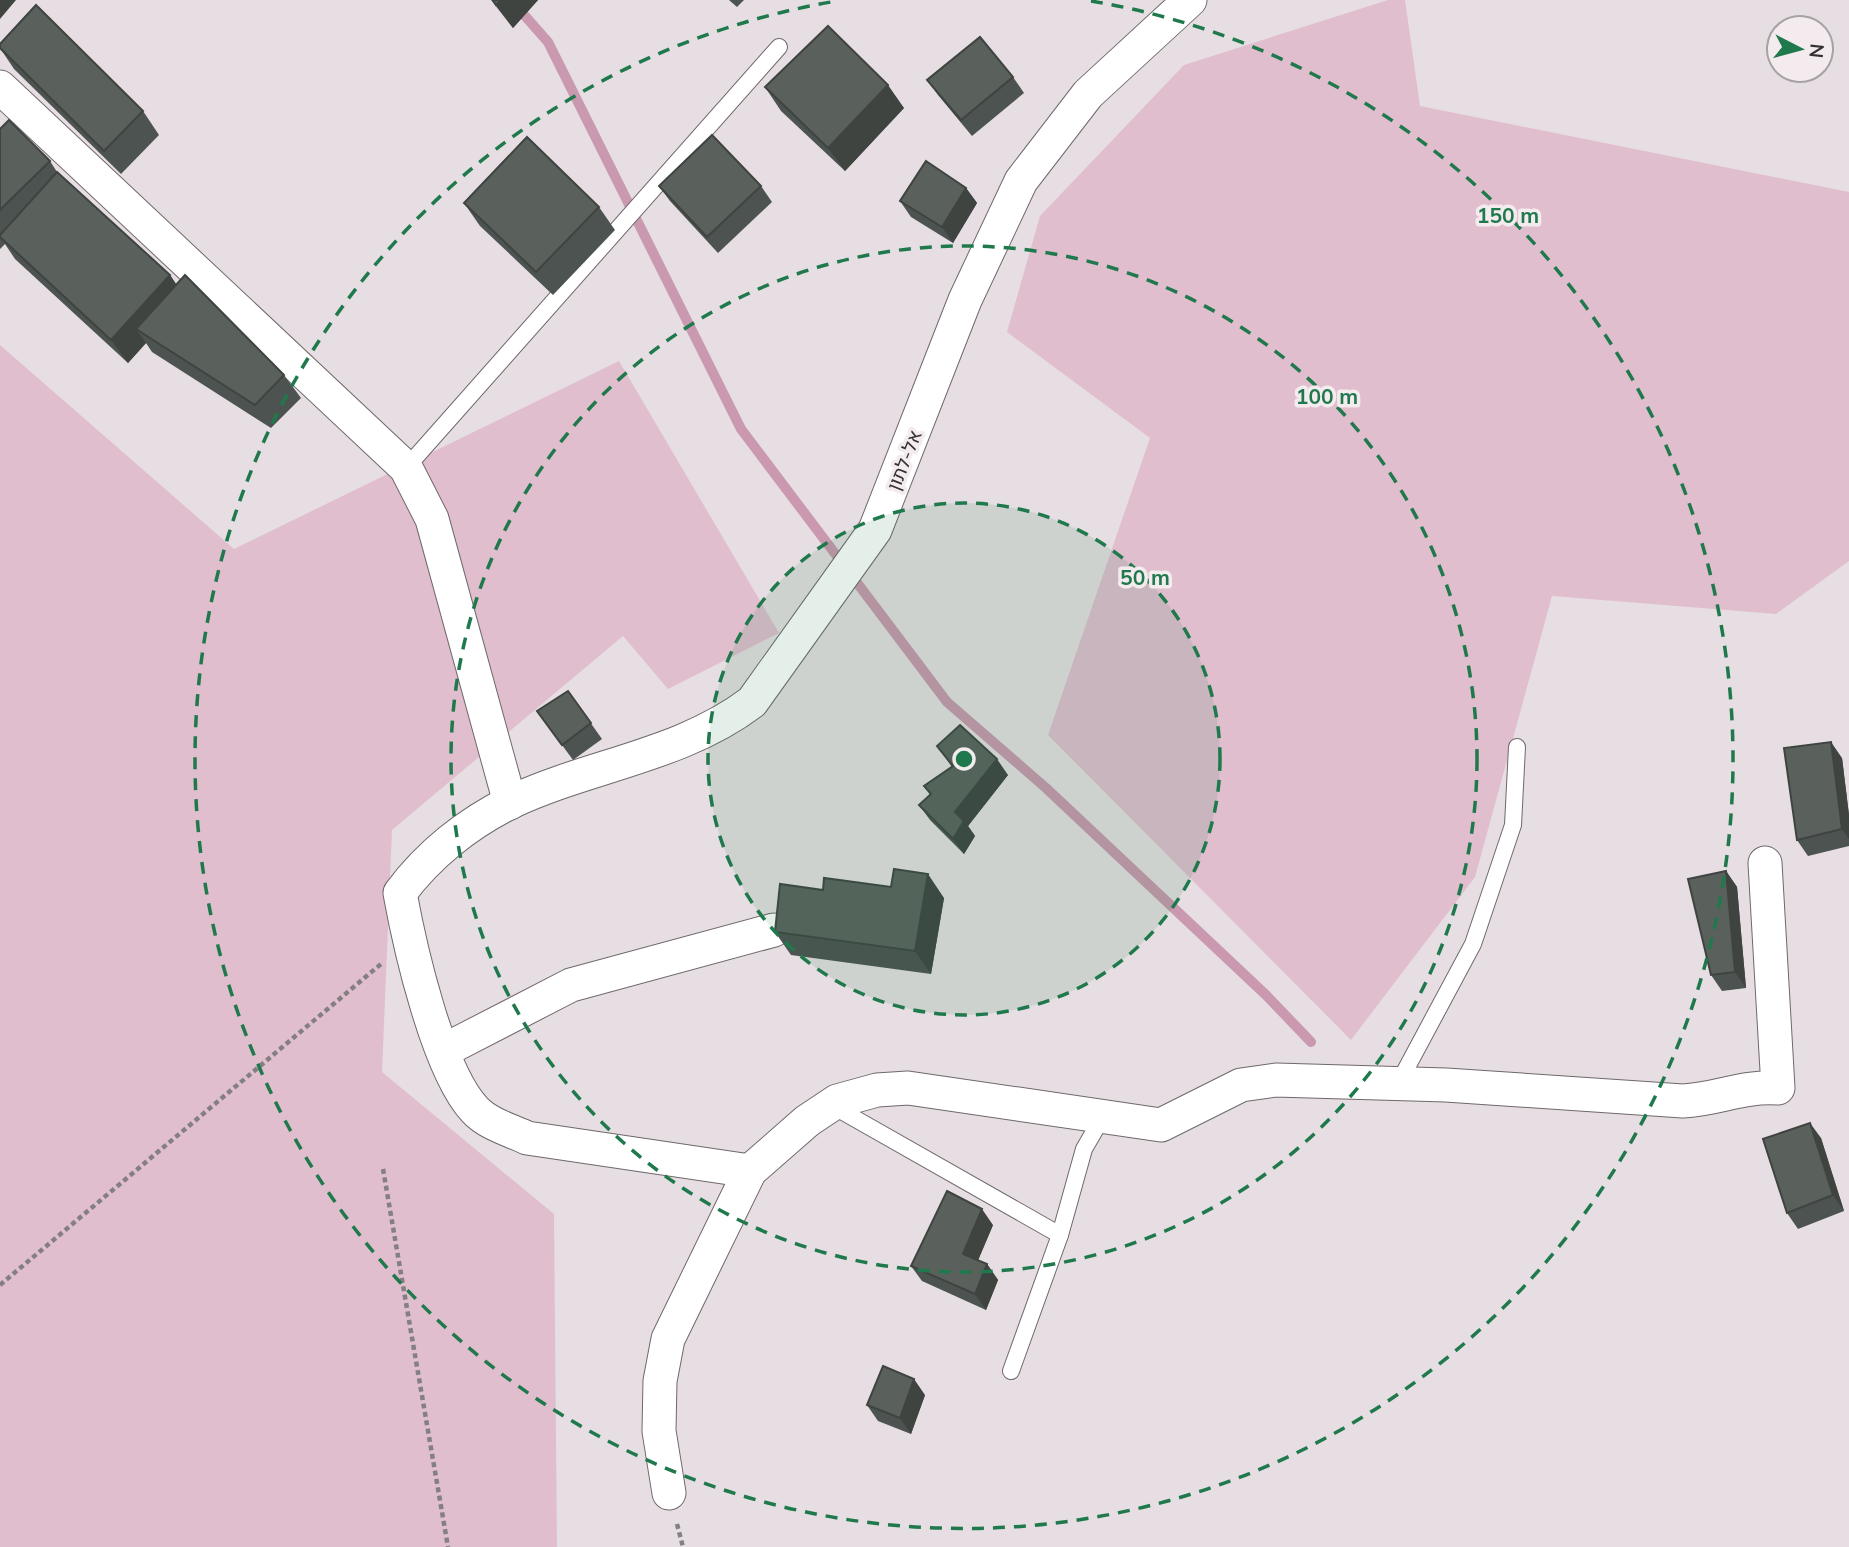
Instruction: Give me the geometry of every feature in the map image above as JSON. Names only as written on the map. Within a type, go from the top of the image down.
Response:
[{"type":"street","name":"אל-לתון","points":[[750,1171],[527,1138],[498,1126],[477,1112],[453,1082],[409,941],[400,893],[419,866],[439,848],[510,803],[691,737],[732,718],[752,702],[875,530],[965,300],[1021,181],[1088,94],[1190,0]]},
{"type":"street","points":[[0,87],[406,468],[432,519],[510,803]]},
{"type":"street","points":[[669,1493],[659,1432],[660,1381],[668,1339],[750,1171],[777,1144],[831,1105],[877,1090],[908,1088],[1161,1125],[1241,1085],[1276,1080],[1398,1084],[1682,1101],[1702,1100],[1751,1087],[1778,1088],[1765,863]]},
{"type":"street","points":[[443,1051],[572,985],[774,930]]},
{"type":"lane","points":[[406,468],[779,47]]},
{"type":"lane","points":[[1398,1084],[1473,944],[1513,825],[1517,747]]},
{"type":"lane","points":[[831,1105],[1060,1235]]},
{"type":"lane","points":[[1011,1371],[1060,1235],[1084,1149],[1102,1118]]},
{"type":"path","points":[[0,1285],[409,941]]},
{"type":"path","points":[[383,1169],[448,1547]]},
{"type":"shaded area","points":[[1388,0],[1405,0],[1420,106],[1849,192],[1849,561],[1776,614],[1552,596],[1475,877],[1351,1040],[1048,735],[1150,438],[1007,332],[1040,216],[1184,65]]},
{"type":"shaded area","points":[[0,345],[234,549],[619,361],[779,633],[668,689],[623,636],[392,830],[382,1072],[554,1214],[557,1547],[0,1547]]},
{"type":"building","points":[[36,5],[143,111],[104,151],[0,48],[0,44]]},
{"type":"building","points":[[828,26],[888,85],[828,148],[765,87]]},
{"type":"building","points":[[980,37],[1013,77],[961,120],[927,80]]},
{"type":"building","points":[[9,120],[50,161],[0,210],[0,129]]},
{"type":"building","points":[[712,135],[761,186],[707,237],[659,186]]},
{"type":"building","points":[[527,137],[599,207],[536,272],[464,203]]},
{"type":"building","points":[[926,161],[966,188],[942,227],[900,201]]},
{"type":"building","points":[[57,172],[170,275],[111,340],[0,237]]},
{"type":"building","points":[[185,275],[284,375],[255,405],[136,329]]},
{"type":"building","points":[[568,691],[591,723],[562,745],[537,711]]},
{"type":"building","points":[[960,725],[997,759],[955,812],[964,821],[953,839],[919,805],[931,794],[924,786],[953,766],[937,746]]},
{"type":"building","points":[[1831,742],[1842,829],[1797,840],[1784,748]]},
{"type":"building","points":[[894,869],[928,874],[915,951],[775,932],[780,884],[823,890],[824,878],[891,887]]},
{"type":"building","points":[[1726,871],[1735,972],[1711,975],[1688,879]]},
{"type":"building","points":[[1810,1123],[1833,1195],[1787,1213],[1763,1139]]},
{"type":"building","points":[[947,1191],[982,1209],[963,1254],[987,1264],[975,1294],[911,1266]]},
{"type":"building","points":[[883,1366],[914,1379],[900,1418],[867,1405]]},
{"type":"waterway","points":[[511,0],[548,42],[741,429],[947,702],[1046,788],[1266,995],[1311,1042]]}]
